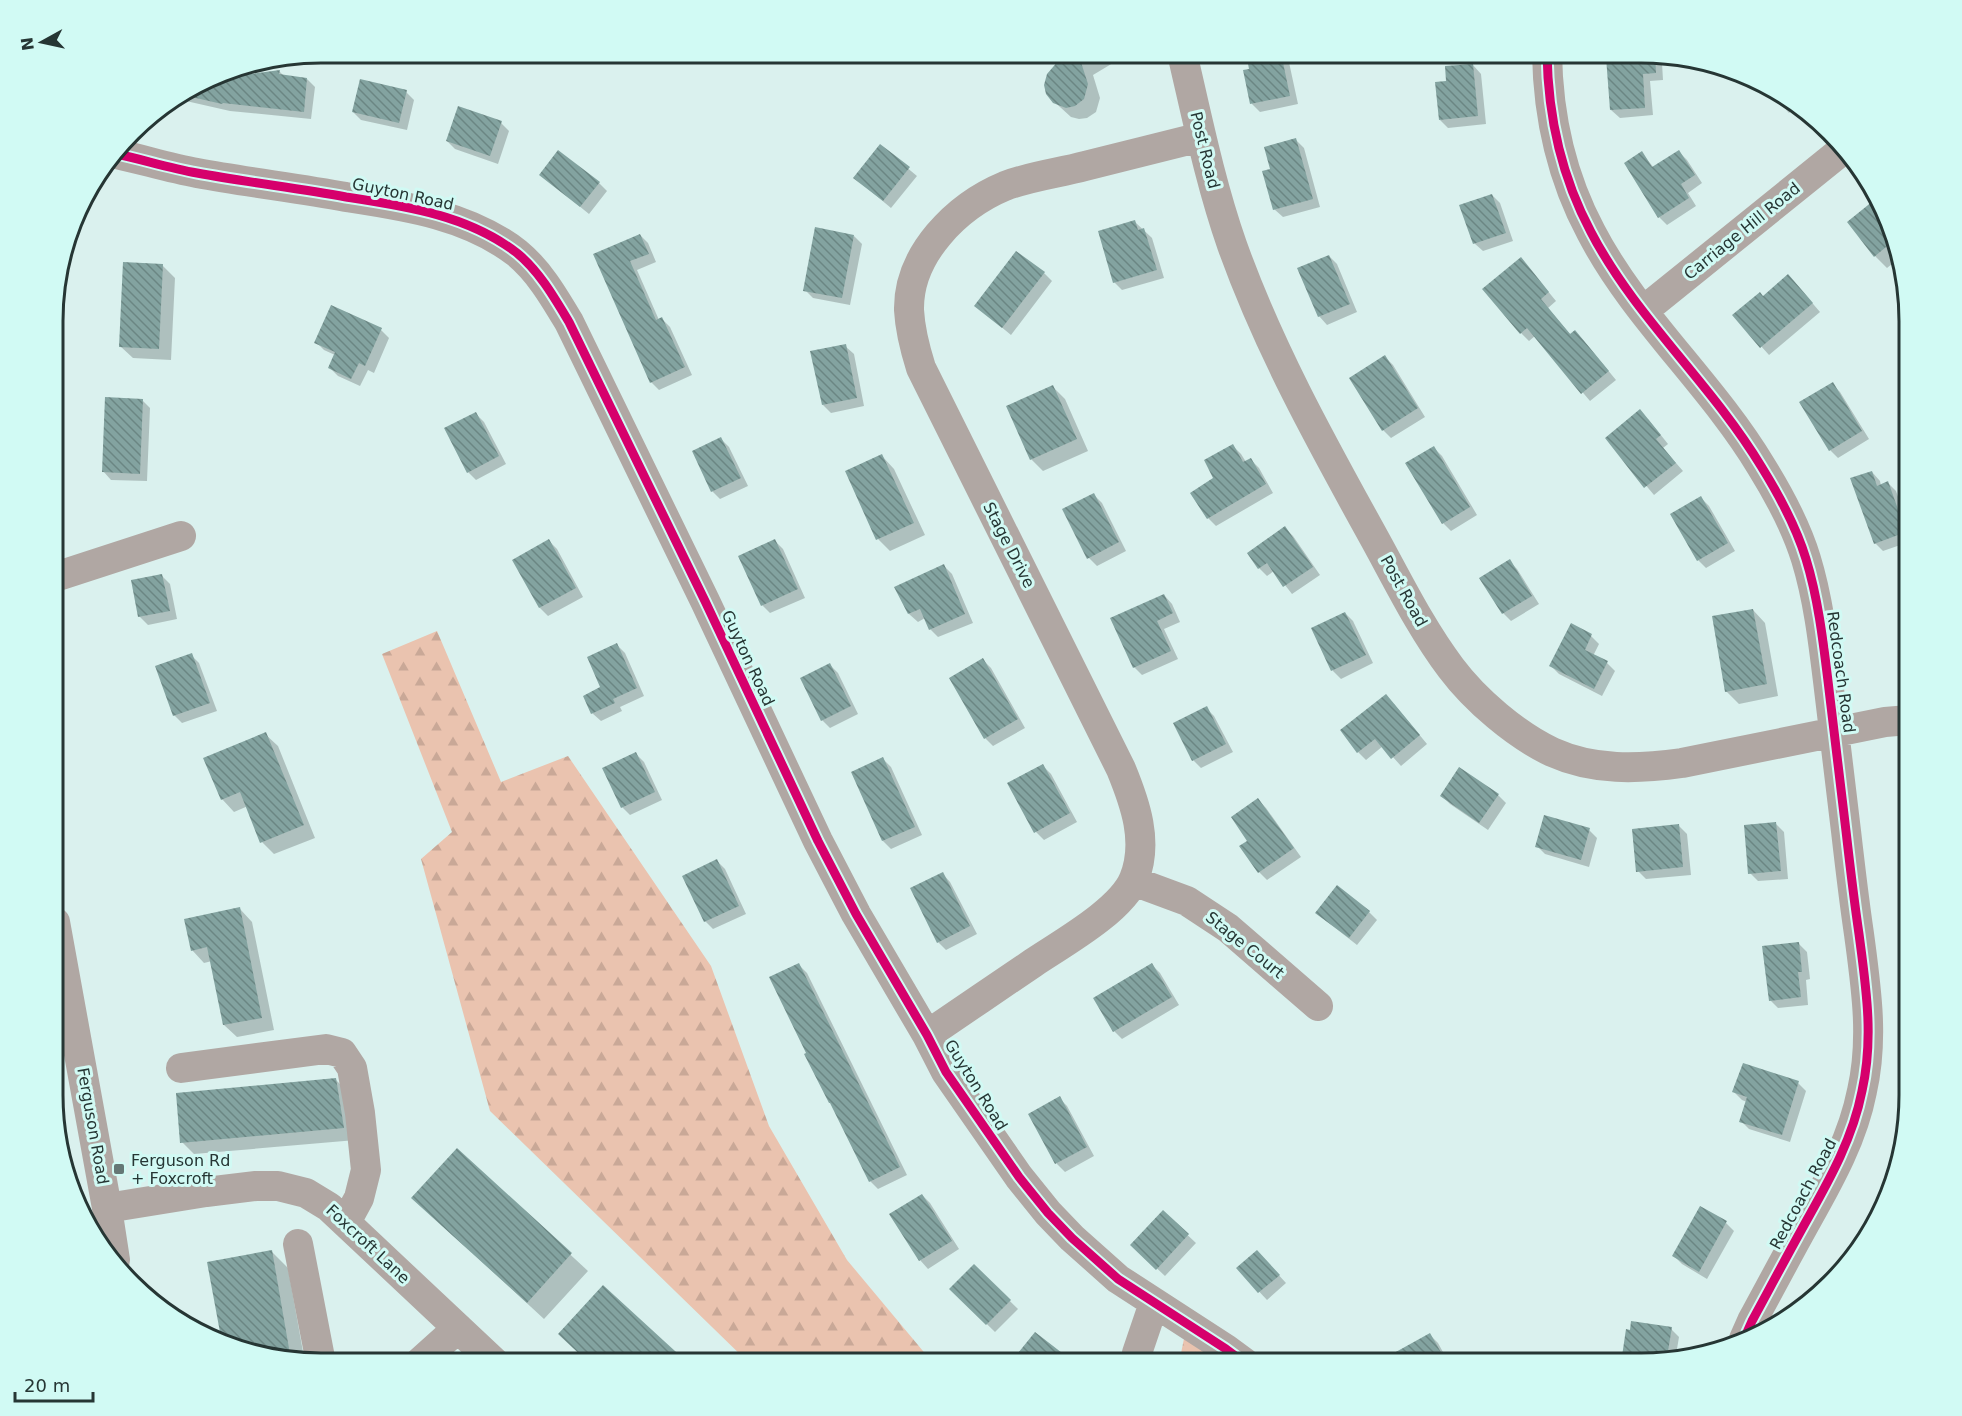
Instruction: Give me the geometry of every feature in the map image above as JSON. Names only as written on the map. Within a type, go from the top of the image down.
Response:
[{"type":"street","name":"Post Road","points":[[1184,63],[1201,137],[1232,244],[1254,301],[1290,381],[1432,641],[1452,670],[1471,691],[1515,729],[1550,751],[1573,760],[1607,767],[1652,767],[1682,763],[1899,721]]},
{"type":"street","name":"Redcoach Road","points":[[1547,63],[1555,135],[1575,201],[1591,234],[1643,311],[1702,382],[1761,465],[1795,530],[1806,558],[1816,597],[1851,880],[1868,996],[1869,1047],[1857,1112],[1845,1148],[1748,1329]]},
{"type":"street","name":"Stage Drive","points":[[927,1035],[1106,913],[1133,881],[1140,856],[1140,838],[1133,799],[1121,769],[925,376],[913,339],[909,308],[914,280],[929,247],[955,217],[986,195],[1024,180],[1201,137]]},
{"type":"street","name":"Carriage Hill Road","points":[[1643,311],[1838,154]]},
{"type":"street","name":"Guyton Road","points":[[123,156],[195,173],[374,201],[438,215],[487,234],[528,263],[569,322],[705,601],[818,841],[856,914],[927,1035],[946,1072],[1019,1177],[1048,1213],[1096,1261],[1118,1279],[1231,1353]]},
{"type":"street","points":[[63,572],[181,536]]},
{"type":"street","name":"Stage Court","points":[[1133,881],[1187,901],[1228,928],[1318,1006]]},
{"type":"street","name":"Ferguson Road","points":[[63,966],[113,1248]]},
{"type":"street","points":[[181,1068],[326,1049],[342,1053],[352,1068],[360,1113],[366,1170],[359,1198],[346,1222]]},
{"type":"street","name":"Foxcroft Lane","points":[[107,1208],[256,1186],[295,1189],[319,1200],[346,1222],[484,1353]]},
{"type":"street","points":[[298,1244],[319,1353]]},
{"type":"street","points":[[1137,1353],[1154,1303]]},
{"type":"street","points":[[430,1353],[458,1328]]},
{"type":"green space","points":[[437,631],[501,782],[568,756],[711,966],[769,1126],[847,1260],[925,1353],[739,1353],[490,1111],[421,859],[452,832],[382,654]]},
{"type":"green space","points":[[1187,1324],[1230,1353],[1181,1353]]},
{"type":"building","points":[[1056,63],[1081,63],[1088,84],[1084,99],[1075,106],[1066,108],[1053,103],[1046,94],[1044,85],[1047,74]]},
{"type":"building","points":[[1248,63],[1283,63],[1290,96],[1250,104],[1243,70],[1249,69]]},
{"type":"building","points":[[1606,63],[1656,64],[1656,73],[1643,74],[1645,108],[1610,110]]},
{"type":"building","points":[[1473,64],[1478,116],[1439,120],[1435,82],[1446,81],[1445,66]]},
{"type":"building","points":[[280,70],[279,74],[307,78],[304,112],[222,104],[193,97],[245,75]]},
{"type":"building","points":[[360,79],[407,90],[399,123],[352,112]]},
{"type":"building","points":[[458,106],[502,121],[490,156],[446,141]]},
{"type":"building","points":[[1296,138],[1313,199],[1273,210],[1262,171],[1270,169],[1264,147]]},
{"type":"building","points":[[880,144],[910,167],[883,201],[853,178]]},
{"type":"building","points":[[558,150],[600,182],[580,207],[539,175]]},
{"type":"building","points":[[1679,150],[1695,175],[1681,184],[1689,198],[1658,218],[1624,163],[1642,151],[1652,167]]},
{"type":"building","points":[[1492,194],[1506,233],[1473,244],[1459,205]]},
{"type":"building","points":[[1870,203],[1887,246],[1874,257],[1847,222]]},
{"type":"building","points":[[1135,220],[1138,230],[1144,228],[1157,270],[1113,283],[1098,231]]},
{"type":"building","points":[[815,227],[854,235],[842,298],[803,291]]},
{"type":"building","points":[[640,234],[649,254],[630,261],[656,320],[662,317],[685,367],[650,383],[593,254]]},
{"type":"building","points":[[1016,251],[1045,272],[1002,328],[974,306]]},
{"type":"building","points":[[1329,255],[1350,304],[1318,317],[1297,268]]},
{"type":"building","points":[[1521,257],[1549,292],[1541,299],[1570,334],[1575,330],[1609,371],[1581,394],[1527,328],[1520,334],[1482,289]]},
{"type":"building","points":[[123,262],[163,264],[159,349],[119,347]]},
{"type":"building","points":[[1788,274],[1813,303],[1760,348],[1732,315],[1760,292],[1763,296]]},
{"type":"building","points":[[331,305],[382,328],[365,366],[359,363],[351,379],[328,368],[335,352],[314,343]]},
{"type":"building","points":[[846,344],[857,398],[822,405],[810,351]]},
{"type":"building","points":[[1385,355],[1418,408],[1382,431],[1349,378]]},
{"type":"building","points":[[1833,382],[1862,431],[1829,451],[1799,402]]},
{"type":"building","points":[[1053,385],[1077,439],[1030,460],[1006,406]]},
{"type":"building","points":[[105,397],[143,399],[140,474],[102,472]]},
{"type":"building","points":[[1640,409],[1661,435],[1656,439],[1676,463],[1644,488],[1605,438]]},
{"type":"building","points":[[476,412],[499,456],[467,473],[444,428]]},
{"type":"building","points":[[721,437],[741,478],[711,492],[692,451]]},
{"type":"building","points":[[1233,444],[1243,462],[1251,458],[1266,484],[1207,519],[1190,493],[1213,478],[1204,460]]},
{"type":"building","points":[[1434,446],[1470,507],[1442,524],[1405,463]]},
{"type":"building","points":[[882,454],[914,523],[876,540],[845,471]]},
{"type":"building","points":[[1872,471],[1877,486],[1888,481],[1899,512],[1899,535],[1874,544],[1850,478]]},
{"type":"building","points":[[1094,493],[1119,542],[1087,559],[1062,509]]},
{"type":"building","points":[[1701,496],[1728,543],[1697,561],[1670,514]]},
{"type":"building","points":[[1285,526],[1313,567],[1283,587],[1267,563],[1258,569],[1247,553]]},
{"type":"building","points":[[549,539],[576,588],[539,608],[512,560]]},
{"type":"building","points":[[775,539],[798,589],[761,606],[738,556]]},
{"type":"building","points":[[1510,559],[1532,596],[1502,614],[1479,578]]},
{"type":"building","points":[[944,564],[965,614],[929,630],[920,609],[908,614],[894,587]]},
{"type":"building","points":[[162,574],[170,611],[138,617],[131,580]]},
{"type":"building","points":[[1164,594],[1173,613],[1157,621],[1171,651],[1133,668],[1110,618]]},
{"type":"building","points":[[1753,609],[1767,684],[1725,692],[1712,616]]},
{"type":"building","points":[[1345,612],[1366,655],[1331,671],[1311,628]]},
{"type":"building","points":[[1571,623],[1592,634],[1585,650],[1608,661],[1594,689],[1549,666]]},
{"type":"building","points":[[617,643],[637,688],[613,699],[615,703],[591,714],[583,696],[600,687],[587,657]]},
{"type":"building","points":[[192,653],[210,703],[173,716],[155,666]]},
{"type":"building","points":[[983,658],[1018,719],[984,739],[949,678]]},
{"type":"building","points":[[830,663],[851,706],[821,721],[800,678]]},
{"type":"building","points":[[1386,694],[1420,735],[1391,759],[1375,739],[1357,753],[1340,730]]},
{"type":"building","points":[[1207,706],[1226,744],[1192,761],[1173,723]]},
{"type":"building","points":[[266,732],[304,825],[260,843],[240,792],[221,800],[203,758]]},
{"type":"building","points":[[636,752],[655,792],[621,808],[602,768]]},
{"type":"building","points":[[883,757],[915,827],[882,841],[851,772]]},
{"type":"building","points":[[1043,764],[1070,813],[1034,833],[1007,783]]},
{"type":"building","points":[[1459,767],[1499,794],[1479,823],[1440,796]]},
{"type":"building","points":[[1258,798],[1294,848],[1258,873],[1239,846],[1247,841],[1231,817]]},
{"type":"building","points":[[1544,815],[1590,828],[1581,860],[1535,847]]},
{"type":"building","points":[[1776,822],[1781,871],[1748,874],[1744,825]]},
{"type":"building","points":[[1679,824],[1683,867],[1636,872],[1632,829]]},
{"type":"building","points":[[717,859],[739,906],[704,922],[682,876]]},
{"type":"building","points":[[943,872],[970,926],[937,943],[910,888]]},
{"type":"building","points":[[1337,885],[1370,911],[1349,938],[1315,913]]},
{"type":"building","points":[[240,907],[262,1018],[223,1025],[207,947],[191,951],[184,919]]},
{"type":"building","points":[[1799,942],[1802,972],[1798,972],[1801,997],[1769,1001],[1762,946]]},
{"type":"building","points":[[799,963],[900,1167],[869,1182],[804,1054],[806,1053],[769,977]]},
{"type":"building","points":[[1152,963],[1172,997],[1113,1032],[1093,998]]},
{"type":"building","points":[[1743,1063],[1799,1081],[1782,1135],[1739,1122],[1747,1097],[1732,1092]]},
{"type":"building","points":[[336,1078],[344,1128],[180,1143],[176,1093]]},
{"type":"building","points":[[1060,1096],[1087,1147],[1055,1164],[1028,1114]]},
{"type":"building","points":[[457,1148],[572,1253],[527,1303],[411,1198]]},
{"type":"building","points":[[922,1194],[952,1241],[919,1261],[889,1214]]},
{"type":"building","points":[[1700,1206],[1727,1221],[1699,1272],[1672,1256]]},
{"type":"building","points":[[1163,1210],[1189,1234],[1156,1270],[1130,1245]]},
{"type":"building","points":[[272,1250],[289,1351],[254,1344],[220,1332],[207,1262]]},
{"type":"building","points":[[1257,1250],[1280,1275],[1258,1293],[1236,1268]]},
{"type":"building","points":[[974,1264],[1011,1300],[986,1325],[949,1289]]},
{"type":"building","points":[[603,1285],[677,1353],[578,1353],[558,1334]]},
{"type":"building","points":[[1631,1321],[1672,1327],[1668,1351],[1622,1353],[1626,1329],[1630,1330]]},
{"type":"building","points":[[1035,1332],[1062,1353],[1018,1353]]},
{"type":"building","points":[[1430,1333],[1441,1353],[1394,1353]]},
{"type":"cycle path","points":[[1547,63],[1550,100],[1558,145],[1572,189],[1591,232],[1629,293],[1720,406],[1774,488],[1792,523],[1806,559],[1822,635],[1866,993],[1868,1032],[1866,1071],[1858,1108],[1840,1156],[1748,1329]]},
{"type":"cycle path","points":[[123,156],[197,173],[391,204],[435,214],[478,229],[498,240],[517,253],[532,268],[546,285],[569,322],[705,601],[818,841],[856,914],[927,1035],[946,1072],[1019,1177],[1072,1238],[1118,1279],[1231,1353]]},
{"type":"place","name":"Ferguson Rd + Foxcroft","points":[[119,1169]]}]
